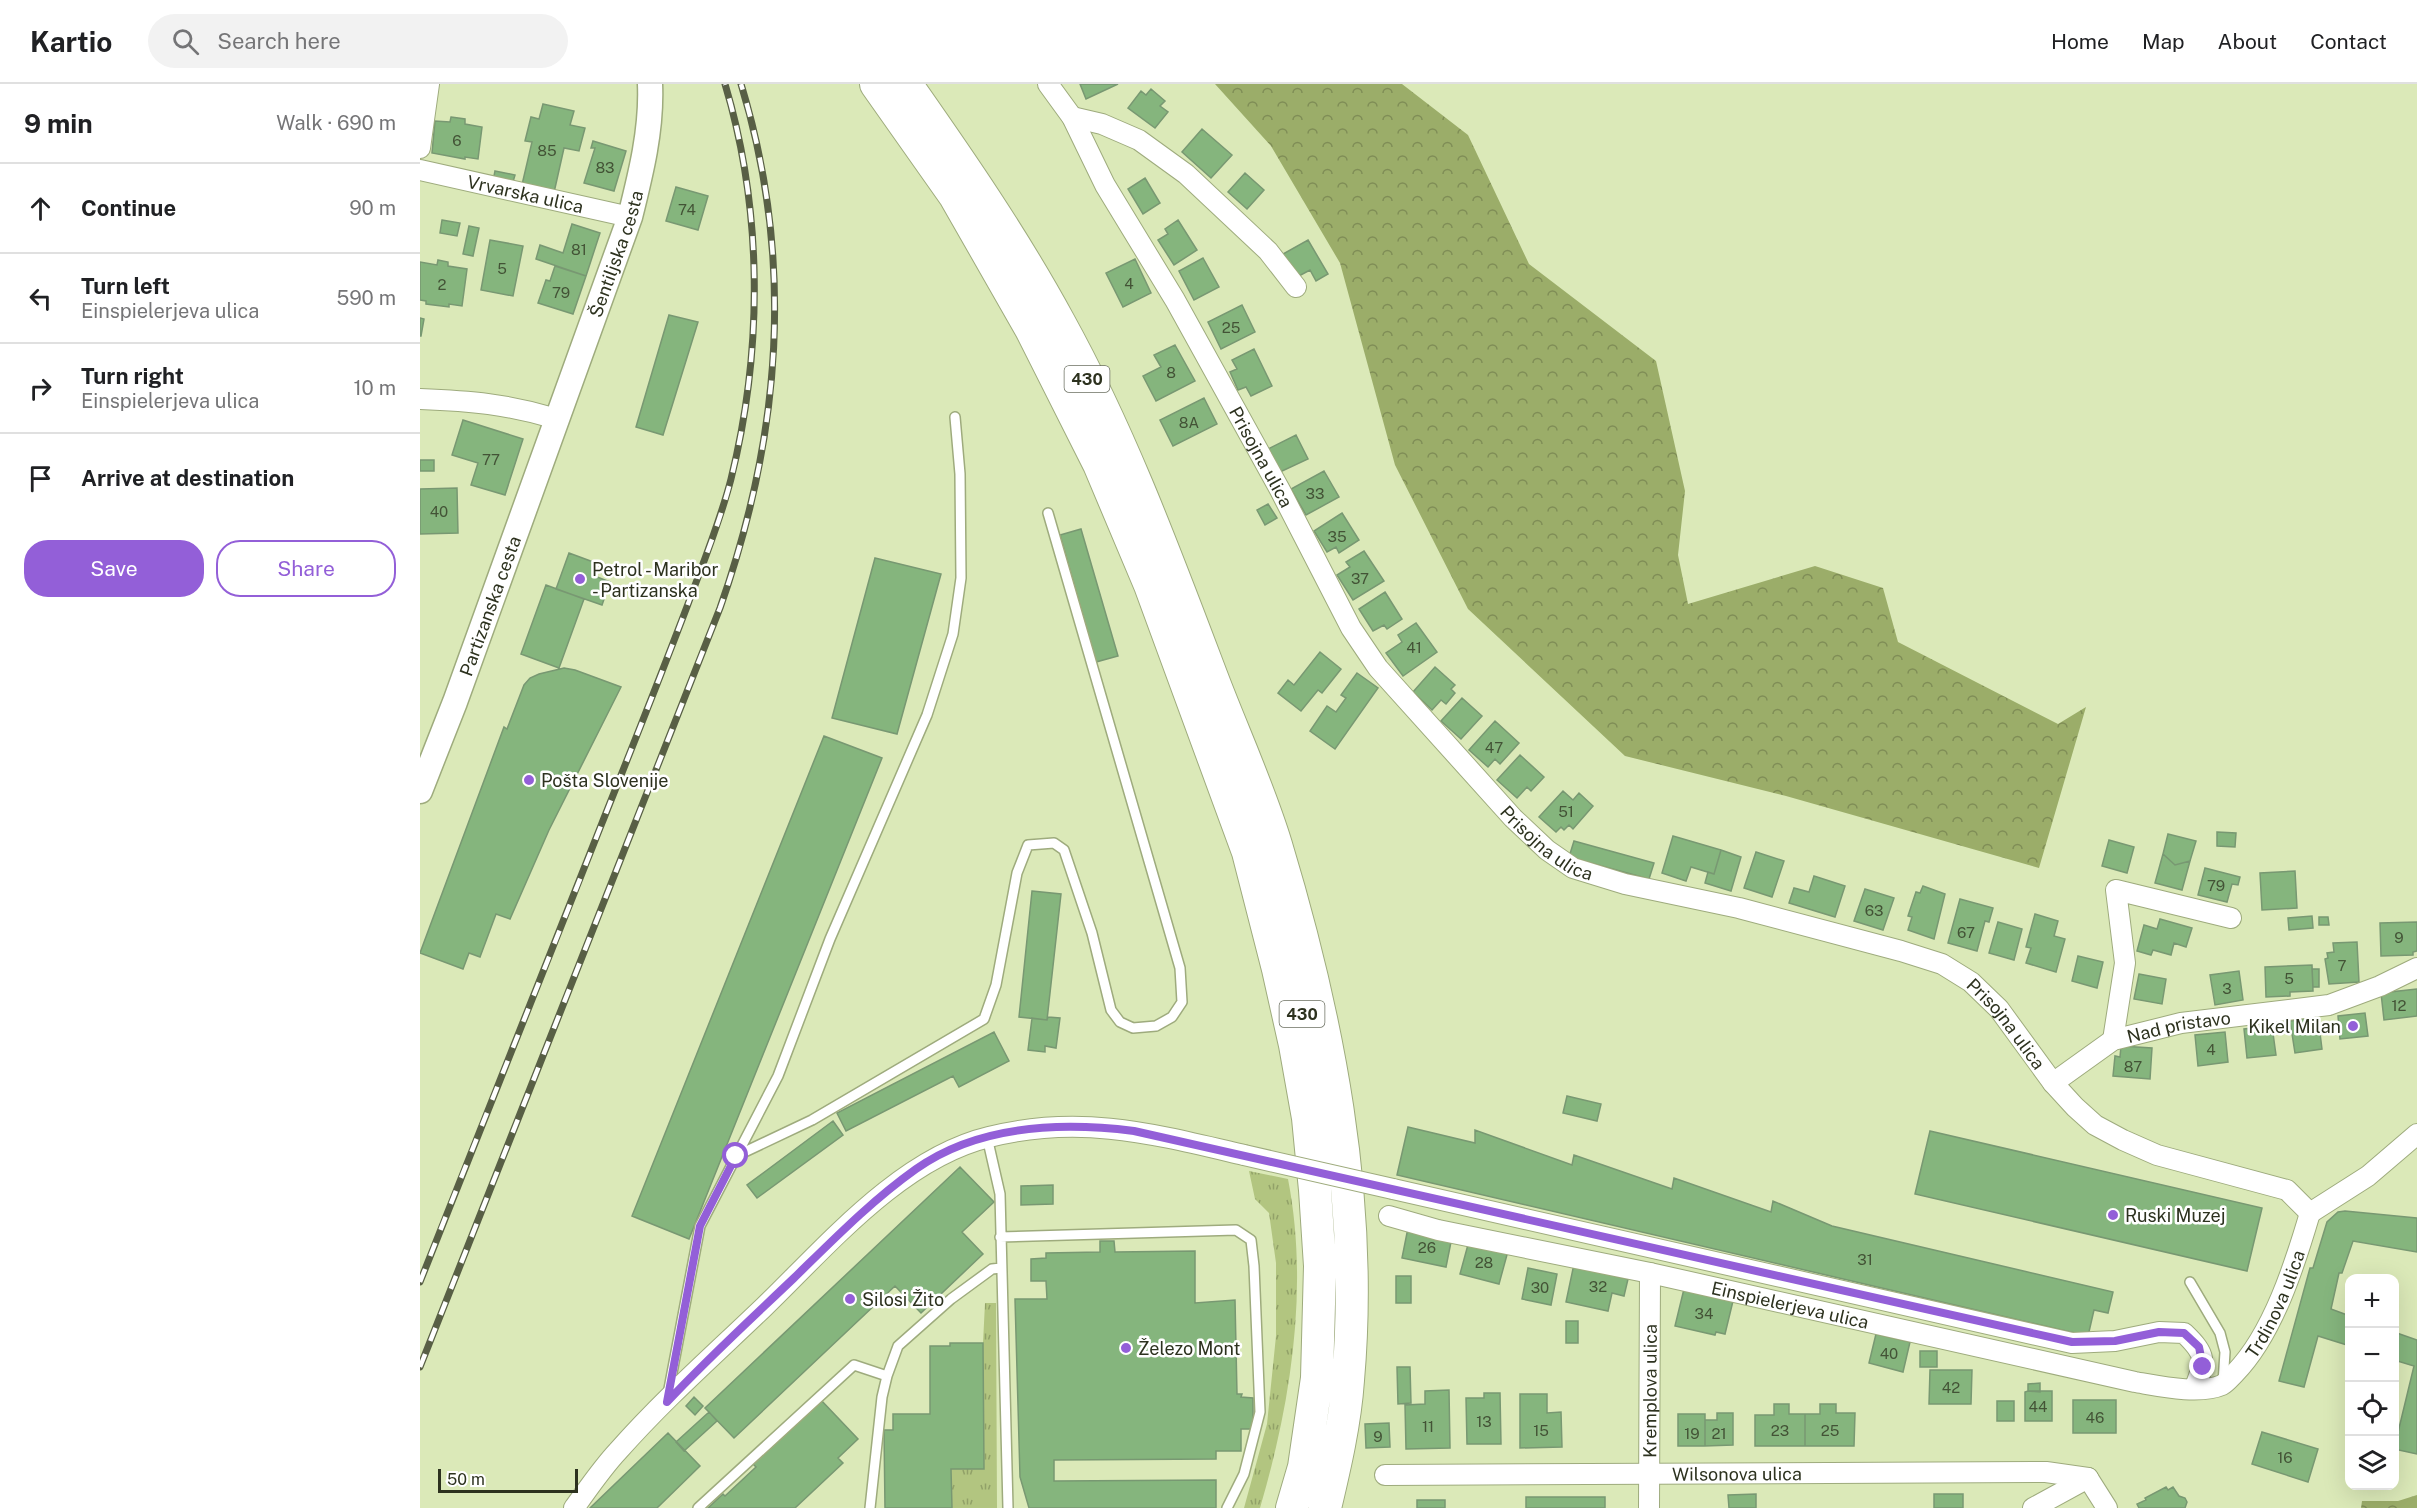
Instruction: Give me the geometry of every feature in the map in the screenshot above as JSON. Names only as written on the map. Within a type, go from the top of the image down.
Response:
[{"type":"highway","name":"430","points":[[876,84],[955,196],[1031,329],[1099,464],[1154,596],[1248,852],[1295,1045],[1311,1149],[1320,1266],[1319,1339],[1312,1418],[1304,1467],[1292,1508]]},
{"type":"highway","name":"430","points":[[906,84],[976,185],[1060,323],[1123,452],[1172,569],[1221,699],[1292,964],[1322,1117],[1331,1190],[1334,1264],[1331,1376],[1327,1416],[1308,1508]]},
{"type":"highway","points":[[1221,699],[1278,852],[1310,964],[1340,1116],[1351,1264],[1348,1379],[1342,1431],[1325,1508]]},
{"type":"highway","points":[[1215,763],[1280,1047],[1291,1117],[1298,1190],[1303,1266],[1299,1378],[1293,1419],[1273,1508]]},
{"type":"street","points":[[420,148],[429,84]]},
{"type":"street","name":"Šentiljska cesta","points":[[556,419],[630,217],[642,167],[651,109],[650,84]]},
{"type":"street","name":"Prisojna ulica","points":[[1048,84],[1072,117],[1105,186],[1175,300],[1280,490],[1351,628],[1378,668],[1513,818],[1547,850],[1573,868],[1625,884],[1739,909],[1942,964],[1971,982],[1999,1009],[2053,1083],[2096,1125],[2122,1140],[2157,1155],[2287,1190],[2310,1213]]},
{"type":"street","points":[[1072,117],[1102,124],[1139,140],[1186,174],[1268,251],[1296,287]]},
{"type":"street","name":"Vrvarska ulica","points":[[420,170],[630,217]]},
{"type":"street","points":[[420,399],[485,402],[556,419]]},
{"type":"street","name":"Partizanska cesta","points":[[420,791],[556,419]]},
{"type":"street","points":[[2113,1041],[2126,963],[2116,890],[2230,918]]},
{"type":"street","name":"Nad pristavo","points":[[2053,1083],[2113,1041],[2181,1023],[2329,1005],[2380,986],[2417,968]]},
{"type":"street","name":"Einspielerjeva ulica","points":[[574,1508],[618,1451],[877,1199],[917,1168],[954,1149],[987,1137],[1047,1126],[1097,1126],[1134,1131],[2072,1342],[2115,1341],[2159,1332],[2184,1333],[2199,1347],[2203,1367],[2193,1389]]},
{"type":"street","points":[[2310,1213],[2368,1176],[2417,1134]]},
{"type":"street","name":"Trdinova ulica","points":[[2223,1385],[2248,1359],[2276,1306],[2301,1243],[2310,1213]]},
{"type":"street","name":"Einspielerjeva ulica","points":[[1389,1216],[1438,1230],[1650,1273],[2135,1382],[2193,1389],[2223,1385]]},
{"type":"street","name":"Kremplova ulica","points":[[1649,1508],[1650,1273]]},
{"type":"street","name":"Wilsonova ulica","points":[[1385,1475],[2046,1472],[2088,1478]]},
{"type":"street","points":[[2033,1508],[2088,1478],[2107,1508]]},
{"type":"lane","points":[[667,1402],[700,1226],[778,1076],[830,939],[927,714],[953,634],[961,578],[960,474],[955,417]]},
{"type":"lane","points":[[736,1156],[812,1120],[984,1019],[996,986],[1017,873],[1028,845],[1054,843],[1064,850],[1092,933],[1111,1010],[1120,1022],[1133,1028],[1156,1026],[1172,1017],[1182,1002],[1180,968],[1048,513]]},
{"type":"lane","points":[[987,1137],[1000,1194],[1000,1268],[1008,1508]]},
{"type":"lane","points":[[1000,1237],[1236,1230],[1251,1240],[1260,1412],[1244,1474],[1227,1508]]},
{"type":"lane","points":[[870,1508],[882,1397],[898,1346],[951,1299],[992,1269],[1000,1268]]},
{"type":"lane","points":[[2190,1282],[2220,1333],[2225,1352],[2223,1385]]},
{"type":"lane","points":[[698,1508],[854,1365],[887,1376]]},
{"type":"green space","points":[[1215,84],[1402,84],[1468,135],[1529,264],[1656,361],[1685,491],[1678,555],[1688,604],[1815,566],[1883,588],[1898,642],[2058,724],[2086,707],[2039,868],[1786,796],[1625,756],[1468,609],[1395,465],[1340,263],[1271,146]]},
{"type":"green space","points":[[1249,1171],[1288,1179],[1297,1261],[1297,1303],[1288,1386],[1260,1508],[1244,1508],[1267,1424],[1276,1336],[1276,1263],[1269,1213],[1255,1199]]},
{"type":"green space","points":[[985,1303],[996,1303],[997,1508],[952,1508],[951,1469],[984,1469]]},
{"type":"green space","points":[[2417,1495],[2417,1508],[2361,1508],[2362,1501],[2398,1501]]},
{"type":"building","points":[[1080,84],[1118,84],[1086,99]]},
{"type":"building","points":[[1151,89],[1165,101],[1160,106],[1168,112],[1155,128],[1128,108],[1141,91],[1146,95]]},
{"type":"building","points":[[543,104],[574,111],[570,125],[585,128],[579,151],[564,148],[553,197],[521,189],[532,142],[525,141],[531,117],[539,119]]},
{"type":"building","points":[[451,117],[465,119],[465,124],[482,127],[478,159],[432,153],[435,121],[450,122]]},
{"type":"building","points":[[1202,129],[1232,155],[1211,178],[1182,152]]},
{"type":"building","points":[[593,141],[626,151],[614,191],[584,183],[595,148],[591,148]]},
{"type":"building","points":[[495,171],[515,175],[512,185],[493,181]]},
{"type":"building","points":[[1245,173],[1264,190],[1247,209],[1228,192]]},
{"type":"building","points":[[1145,178],[1160,203],[1143,214],[1128,189]]},
{"type":"building","points":[[676,187],[708,196],[698,230],[666,221]]},
{"type":"building","points":[[442,220],[460,223],[457,236],[440,233]]},
{"type":"building","points":[[1178,220],[1197,250],[1174,265],[1158,240],[1168,234],[1165,229]]},
{"type":"building","points":[[572,224],[600,233],[586,276],[536,259],[540,245],[563,253]]},
{"type":"building","points":[[469,226],[479,228],[473,256],[463,254]]},
{"type":"building","points":[[490,240],[523,246],[513,296],[481,290]]},
{"type":"building","points":[[1308,240],[1328,274],[1316,281],[1310,270],[1297,277],[1283,254]]},
{"type":"building","points":[[1203,258],[1219,287],[1194,300],[1179,271]]},
{"type":"building","points":[[1135,259],[1151,293],[1123,307],[1106,273]]},
{"type":"building","points":[[438,260],[448,262],[448,266],[467,269],[462,306],[426,304],[426,301],[420,300],[420,262],[437,265]]},
{"type":"building","points":[[555,266],[586,276],[573,314],[538,303],[546,280],[550,281]]},
{"type":"building","points":[[1242,305],[1255,332],[1221,349],[1208,322]]},
{"type":"building","points":[[669,315],[698,322],[663,435],[636,427]]},
{"type":"building","points":[[420,318],[424,319],[421,336],[420,336]]},
{"type":"building","points":[[1175,345],[1195,381],[1156,401],[1143,376],[1161,367],[1154,355]]},
{"type":"building","points":[[1254,349],[1272,386],[1251,396],[1246,387],[1238,390],[1230,372],[1237,369],[1232,360]]},
{"type":"building","points":[[1204,398],[1217,424],[1173,446],[1160,420]]},
{"type":"building","points":[[463,420],[523,439],[505,495],[471,485],[478,463],[452,455]]},
{"type":"building","points":[[1296,435],[1308,459],[1280,472],[1268,449]]},
{"type":"building","points":[[420,460],[434,460],[434,471],[420,471]]},
{"type":"building","points":[[1324,471],[1339,497],[1306,515],[1291,489]]},
{"type":"building","points":[[457,488],[458,533],[420,534],[420,489]]},
{"type":"building","points":[[1268,504],[1277,518],[1265,525],[1257,510]]},
{"type":"building","points":[[1342,513],[1359,540],[1339,553],[1336,547],[1327,552],[1314,531]]},
{"type":"building","points":[[1081,529],[1118,656],[1096,662],[1060,535]]},
{"type":"building","points":[[1364,551],[1384,581],[1353,600],[1337,575],[1350,567],[1346,562]]},
{"type":"building","name":"Petrol - Maribor - Partizanska","points":[[569,553],[596,563],[592,575],[610,582],[602,605],[556,589]]},
{"type":"building","points":[[875,558],[941,574],[897,734],[832,718]]},
{"type":"building","points":[[546,585],[584,599],[559,668],[521,654]]},
{"type":"building","points":[[1385,592],[1402,619],[1387,629],[1384,625],[1373,631],[1359,609]]},
{"type":"building","points":[[1416,623],[1437,652],[1403,676],[1386,653],[1402,642],[1398,635]]},
{"type":"building","points":[[1320,652],[1341,669],[1322,693],[1318,690],[1301,711],[1278,693],[1288,680],[1294,685]]},
{"type":"building","points":[[1435,667],[1455,685],[1451,689],[1455,693],[1446,704],[1441,700],[1432,710],[1413,692]]},
{"type":"building","name":"Pošta Slovenije","points":[[564,668],[621,687],[549,830],[510,919],[496,914],[480,957],[469,953],[463,969],[420,953],[504,727],[507,729],[524,685],[530,678],[539,674]]},
{"type":"building","points":[[1357,673],[1378,688],[1335,749],[1310,731],[1327,706],[1336,712],[1346,698],[1341,695]]},
{"type":"building","points":[[1462,698],[1482,716],[1461,739],[1441,721]]},
{"type":"building","points":[[1495,721],[1519,743],[1500,764],[1495,759],[1488,767],[1469,750]]},
{"type":"building","points":[[824,736],[882,758],[689,1239],[632,1216]]},
{"type":"building","points":[[1520,755],[1544,777],[1531,791],[1527,787],[1517,798],[1497,780]]},
{"type":"building","points":[[1563,791],[1573,800],[1579,793],[1593,806],[1573,829],[1569,825],[1564,830],[1561,827],[1556,832],[1539,817]]},
{"type":"building","points":[[2217,832],[2236,833],[2235,847],[2217,846]]},
{"type":"building","points":[[2168,834],[2196,841],[2190,861],[2175,865],[2163,854]]},
{"type":"building","points":[[1673,836],[1721,850],[1714,874],[1691,867],[1686,881],[1662,873]]},
{"type":"building","points":[[2109,840],[2134,847],[2127,873],[2102,866]]},
{"type":"building","points":[[1574,841],[1654,863],[1649,879],[1569,857]]},
{"type":"building","points":[[1721,850],[1741,857],[1731,891],[1705,883],[1708,872],[1714,874]]},
{"type":"building","points":[[1756,852],[1784,861],[1772,897],[1744,888]]},
{"type":"building","points":[[2163,854],[2175,865],[2190,861],[2182,890],[2155,883]]},
{"type":"building","points":[[2205,868],[2240,877],[2238,885],[2232,884],[2227,902],[2198,895]]},
{"type":"building","points":[[2295,871],[2297,908],[2262,910],[2260,873]]},
{"type":"building","points":[[1814,876],[1845,886],[1835,917],[1789,903],[1794,888],[1809,892]]},
{"type":"building","points":[[1923,886],[1945,894],[1934,939],[1908,930],[1912,917],[1908,916],[1916,892],[1920,893]]},
{"type":"building","points":[[1865,889],[1894,898],[1883,930],[1854,921]]},
{"type":"building","points":[[1032,891],[1061,894],[1047,1020],[1019,1017]]},
{"type":"building","points":[[1960,899],[1993,908],[1989,922],[1985,921],[1977,951],[1948,943]]},
{"type":"building","points":[[2035,914],[2058,921],[2054,936],[2065,939],[2056,972],[2026,963],[2031,948],[2026,947]]},
{"type":"building","points":[[2312,916],[2313,928],[2289,930],[2288,918]]},
{"type":"building","points":[[2319,917],[2328,917],[2329,925],[2319,925]]},
{"type":"building","points":[[2160,919],[2192,928],[2186,947],[2174,943],[2171,955],[2153,950],[2151,955],[2137,951],[2144,925],[2157,929]]},
{"type":"building","points":[[1998,922],[2022,929],[2014,960],[1989,953]]},
{"type":"building","points":[[2417,922],[2417,951],[2413,952],[2413,955],[2381,956],[2380,923]]},
{"type":"building","points":[[2357,942],[2359,982],[2329,984],[2325,959],[2328,958],[2327,953],[2334,952],[2333,943]]},
{"type":"building","points":[[2078,956],[2103,962],[2097,988],[2072,981]]},
{"type":"building","points":[[2312,965],[2313,991],[2290,992],[2290,996],[2266,997],[2265,967]]},
{"type":"building","points":[[2312,969],[2319,969],[2319,987],[2313,987]]},
{"type":"building","points":[[2239,971],[2243,1000],[2215,1005],[2210,975]]},
{"type":"building","points":[[2139,974],[2166,979],[2162,1004],[2134,999]]},
{"type":"building","points":[[2417,989],[2417,1016],[2384,1020],[2381,993]]},
{"type":"building","name":"Kikel Milan","points":[[2365,1013],[2368,1036],[2340,1039],[2338,1016]]},
{"type":"building","points":[[1048,1017],[1060,1018],[1056,1048],[1045,1046],[1045,1052],[1028,1050],[1032,1018],[1047,1020]]},
{"type":"building","points":[[2318,1017],[2322,1049],[2295,1053],[2290,1021]]},
{"type":"building","points":[[2272,1026],[2276,1055],[2247,1058],[2244,1029]]},
{"type":"building","points":[[994,1032],[1009,1061],[959,1087],[953,1076],[846,1131],[837,1113]]},
{"type":"building","points":[[2225,1032],[2228,1062],[2198,1066],[2195,1035]]},
{"type":"building","points":[[2121,1046],[2152,1048],[2150,1079],[2113,1076],[2115,1056],[2120,1057]]},
{"type":"building","points":[[1567,1096],[1601,1104],[1597,1121],[1563,1113]]},
{"type":"building","points":[[833,1121],[843,1135],[757,1198],[747,1185]]},
{"type":"building","points":[[1408,1127],[1475,1143],[1475,1130],[1572,1165],[1574,1155],[1672,1189],[1674,1178],[1771,1212],[1773,1201],[1832,1226],[2113,1292],[2108,1313],[2094,1310],[2088,1336],[1397,1175]]},
{"type":"building","points":[[1930,1131],[2262,1208],[2247,1271],[1915,1194]]},
{"type":"building","name":"Silosi Žito","points":[[960,1167],[994,1202],[962,1232],[983,1254],[921,1313],[895,1286],[734,1438],[705,1408]]},
{"type":"building","points":[[1053,1185],[1053,1204],[1021,1205],[1021,1186]]},
{"type":"building","points":[[2338,1212],[2417,1218],[2417,1252],[2353,1241],[2342,1273],[2339,1273],[2331,1309],[2345,1314],[2345,1344],[2318,1336],[2304,1387],[2279,1381],[2310,1268],[2313,1268],[2327,1222]]},
{"type":"building","points":[[1408,1228],[1452,1237],[1446,1267],[1402,1258]]},
{"type":"building","name":"Železo Mont","points":[[1100,1241],[1114,1241],[1115,1252],[1195,1251],[1195,1303],[1235,1300],[1237,1394],[1242,1394],[1241,1397],[1253,1398],[1253,1429],[1241,1429],[1241,1451],[1216,1451],[1216,1459],[1054,1460],[1054,1481],[1216,1480],[1216,1508],[1029,1508],[1020,1477],[1015,1299],[1047,1299],[1046,1281],[1031,1281],[1031,1259],[1046,1258],[1046,1253],[1100,1252]]},
{"type":"building","points":[[1469,1241],[1508,1251],[1499,1284],[1460,1274]]},
{"type":"building","points":[[1574,1264],[1616,1273],[1615,1276],[1628,1279],[1624,1296],[1612,1293],[1608,1311],[1566,1302]]},
{"type":"building","points":[[1528,1268],[1557,1274],[1551,1305],[1522,1299]]},
{"type":"building","points":[[1396,1276],[1411,1276],[1411,1303],[1396,1303]]},
{"type":"building","points":[[1684,1289],[1733,1301],[1725,1334],[1716,1332],[1715,1335],[1675,1326]]},
{"type":"building","points":[[1566,1321],[1578,1321],[1578,1343],[1566,1343]]},
{"type":"building","points":[[1876,1334],[1910,1342],[1903,1372],[1869,1363]]},
{"type":"building","points":[[2399,1334],[2417,1340],[2417,1454],[2399,1450],[2399,1428],[2414,1366],[2399,1362]]},
{"type":"building","points":[[950,1343],[983,1343],[984,1469],[951,1469],[952,1508],[885,1508],[884,1430],[893,1430],[893,1414],[930,1414],[930,1346],[950,1346]]},
{"type":"building","points":[[1920,1351],[1937,1351],[1937,1367],[1920,1367]]},
{"type":"building","points":[[1397,1367],[1410,1367],[1411,1403],[1398,1404]]},
{"type":"building","points":[[1930,1370],[1972,1370],[1971,1404],[1929,1404]]},
{"type":"building","points":[[2040,1383],[2040,1392],[2028,1391],[2028,1384]]},
{"type":"building","points":[[1449,1390],[1450,1448],[1406,1449],[1405,1405],[1425,1404],[1425,1391]]},
{"type":"building","points":[[2052,1391],[2052,1421],[2025,1421],[2025,1392]]},
{"type":"building","points":[[1484,1393],[1500,1393],[1501,1444],[1467,1444],[1466,1398],[1484,1398]]},
{"type":"building","points":[[1520,1394],[1547,1394],[1547,1413],[1561,1412],[1562,1447],[1520,1448]]},
{"type":"building","points":[[694,1397],[703,1406],[695,1415],[686,1406]]},
{"type":"building","points":[[820,1399],[858,1439],[838,1458],[843,1463],[795,1508],[708,1508],[723,1494],[725,1496],[756,1467],[752,1463]]},
{"type":"building","points":[[2073,1400],[2116,1400],[2116,1433],[2073,1433]]},
{"type":"building","points":[[1997,1401],[2014,1401],[2014,1421],[1997,1421]]},
{"type":"building","points":[[1774,1404],[1789,1404],[1789,1414],[1805,1414],[1805,1446],[1755,1446],[1755,1415],[1774,1415]]},
{"type":"building","points":[[1820,1404],[1836,1404],[1836,1413],[1855,1413],[1854,1446],[1805,1446],[1805,1414],[1820,1414]]},
{"type":"building","points":[[709,1412],[717,1421],[684,1451],[676,1442]]},
{"type":"building","points":[[1717,1413],[1733,1413],[1733,1445],[1705,1446],[1705,1420],[1717,1420]]},
{"type":"building","points":[[1678,1414],[1705,1414],[1705,1446],[1678,1446]]},
{"type":"building","points":[[1389,1423],[1390,1447],[1366,1448],[1365,1424]]},
{"type":"building","points":[[2262,1432],[2318,1449],[2308,1482],[2252,1464]]},
{"type":"building","points":[[668,1433],[700,1466],[657,1508],[590,1508]]},
{"type":"building","points":[[2166,1487],[2168,1490],[2173,1487],[2179,1496],[2185,1498],[2187,1502],[2185,1508],[2139,1508],[2137,1504]]},
{"type":"building","points":[[1756,1494],[1756,1508],[1729,1508],[1728,1495]]},
{"type":"building","points":[[1934,1494],[1963,1494],[1963,1508],[1934,1508]]},
{"type":"building","points":[[1526,1497],[1605,1497],[1605,1508],[1526,1508]]},
{"type":"building","points":[[1417,1500],[1445,1500],[1445,1508],[1417,1508]]},
{"type":"railway","points":[[420,1282],[667,659],[711,542],[731,479],[749,381],[754,281],[752,231],[746,181],[725,84]]},
{"type":"railway","points":[[420,1367],[720,608],[741,543],[757,478],[768,413],[774,348],[774,282],[769,216],[758,150],[741,84]]},
{"type":"place","name":"Petrol - Maribor - Partizanska","points":[[580,579]]},
{"type":"place","name":"Pošta Slovenije","points":[[529,780]]},
{"type":"place","name":"Kikel Milan","points":[[2353,1026]]},
{"type":"place","name":"Ruski Muzej","points":[[2113,1215]]},
{"type":"place","name":"Silosi Žito","points":[[850,1299]]},
{"type":"place","name":"Železo Mont","points":[[1126,1348]]},
{"type":"route","points":[[736,1156],[700,1226],[667,1402],[877,1199],[917,1168],[954,1149],[987,1137],[1047,1126],[1097,1126],[1134,1131],[2072,1342],[2115,1341],[2159,1332],[2184,1333],[2199,1347],[2203,1367]]}]
